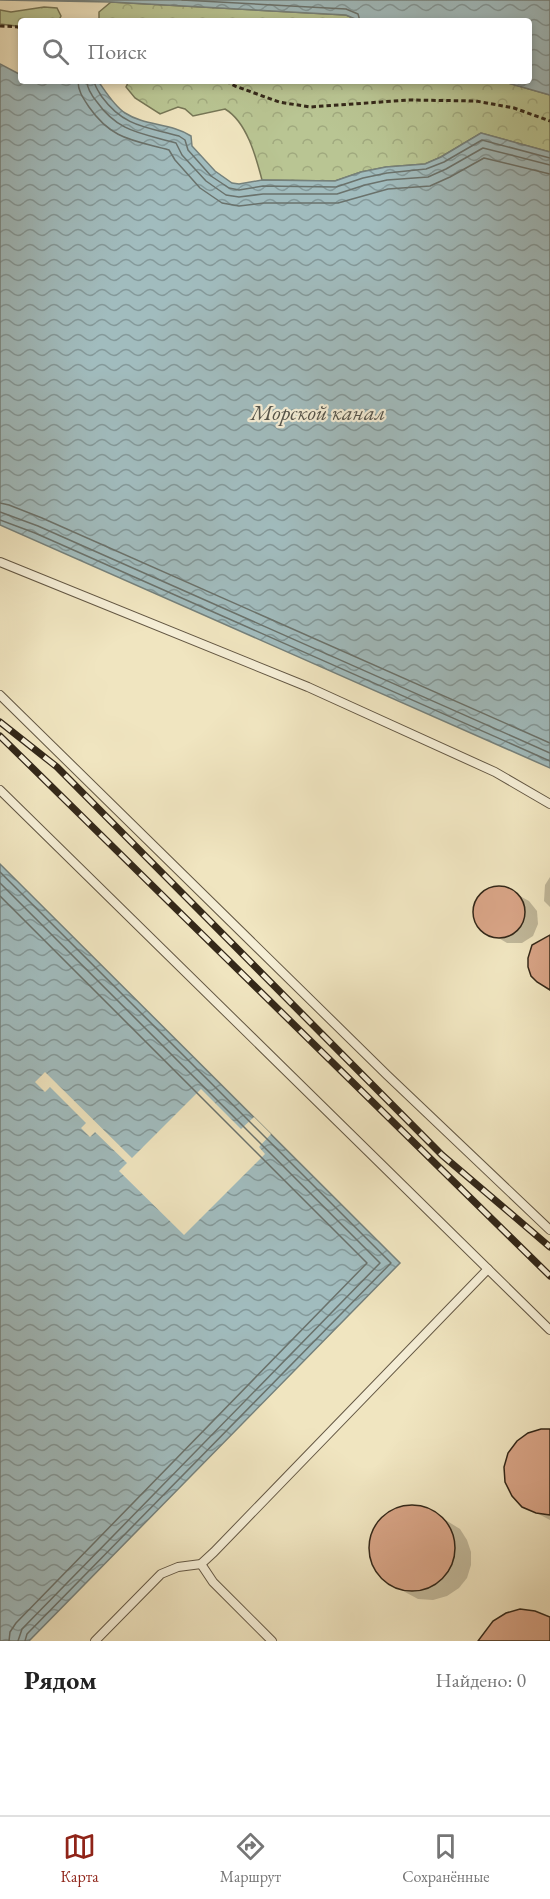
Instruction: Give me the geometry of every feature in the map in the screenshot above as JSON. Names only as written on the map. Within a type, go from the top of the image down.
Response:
[{"type":"lane","points":[[0,562],[308,687],[495,772],[550,804]]},
{"type":"lane","points":[[0,695],[378,1066],[550,1230]]},
{"type":"lane","points":[[0,790],[550,1330]]},
{"type":"lane","points":[[95,1641],[161,1574],[178,1567],[201,1564],[488,1269]]},
{"type":"lane","points":[[201,1564],[213,1582],[272,1641]]},
{"type":"path","points":[[0,26],[18,27]]},
{"type":"path","points":[[231,84],[279,102],[309,107],[409,100],[476,101],[514,108],[550,121]]},
{"type":"green space","points":[[111,2],[346,15],[353,18],[99,18],[99,12]]},
{"type":"green space","points":[[44,7],[57,8],[61,16],[60,18],[18,18],[18,28],[0,24],[0,10],[11,12]]},
{"type":"green space","points":[[128,84],[512,84],[550,95],[550,152],[481,133],[425,164],[386,167],[335,181],[262,180],[245,131],[233,115],[225,109],[193,116],[185,109],[178,107],[160,114],[135,98],[126,87]]},
{"type":"water","points":[[0,0],[550,0],[550,95],[512,84],[532,84],[532,18],[353,18],[346,15],[111,2]]},
{"type":"water","name":"Морской канал","points":[[0,64],[18,73],[18,84],[100,84],[114,103],[125,113],[191,136],[192,146],[215,171],[232,183],[262,180],[335,181],[386,167],[425,164],[481,133],[550,152],[550,768],[0,525]]},
{"type":"water","points":[[0,864],[400,1263],[29,1641],[0,1641]]},
{"type":"pier","points":[[45,1072],[132,1158],[201,1089],[241,1129],[254,1117],[271,1134],[259,1147],[265,1154],[184,1235],[119,1171],[127,1163],[95,1132],[90,1137],[81,1128],[86,1123],[50,1087],[45,1092],[35,1082]]},
{"type":"building","points":[[499,886],[509,888],[517,894],[523,902],[525,912],[523,922],[517,930],[509,936],[499,938],[489,936],[481,930],[475,922],[473,912],[475,902],[481,894],[489,888]]},
{"type":"building","points":[[550,935],[550,990],[531,976],[528,958],[532,945]]},
{"type":"building","points":[[550,1429],[550,1515],[536,1513],[522,1507],[512,1496],[505,1482],[504,1467],[508,1453],[517,1441],[528,1433]]},
{"type":"building","points":[[412,1505],[436,1512],[448,1524],[455,1548],[448,1572],[436,1584],[412,1591],[388,1584],[376,1572],[369,1548],[376,1524],[388,1512]]},
{"type":"building","points":[[520,1609],[535,1611],[550,1617],[550,1641],[478,1641],[493,1621],[506,1613]]},
{"type":"railway","points":[[0,722],[57,767],[442,1155],[550,1247]]},
{"type":"railway","points":[[0,736],[550,1276]]}]
